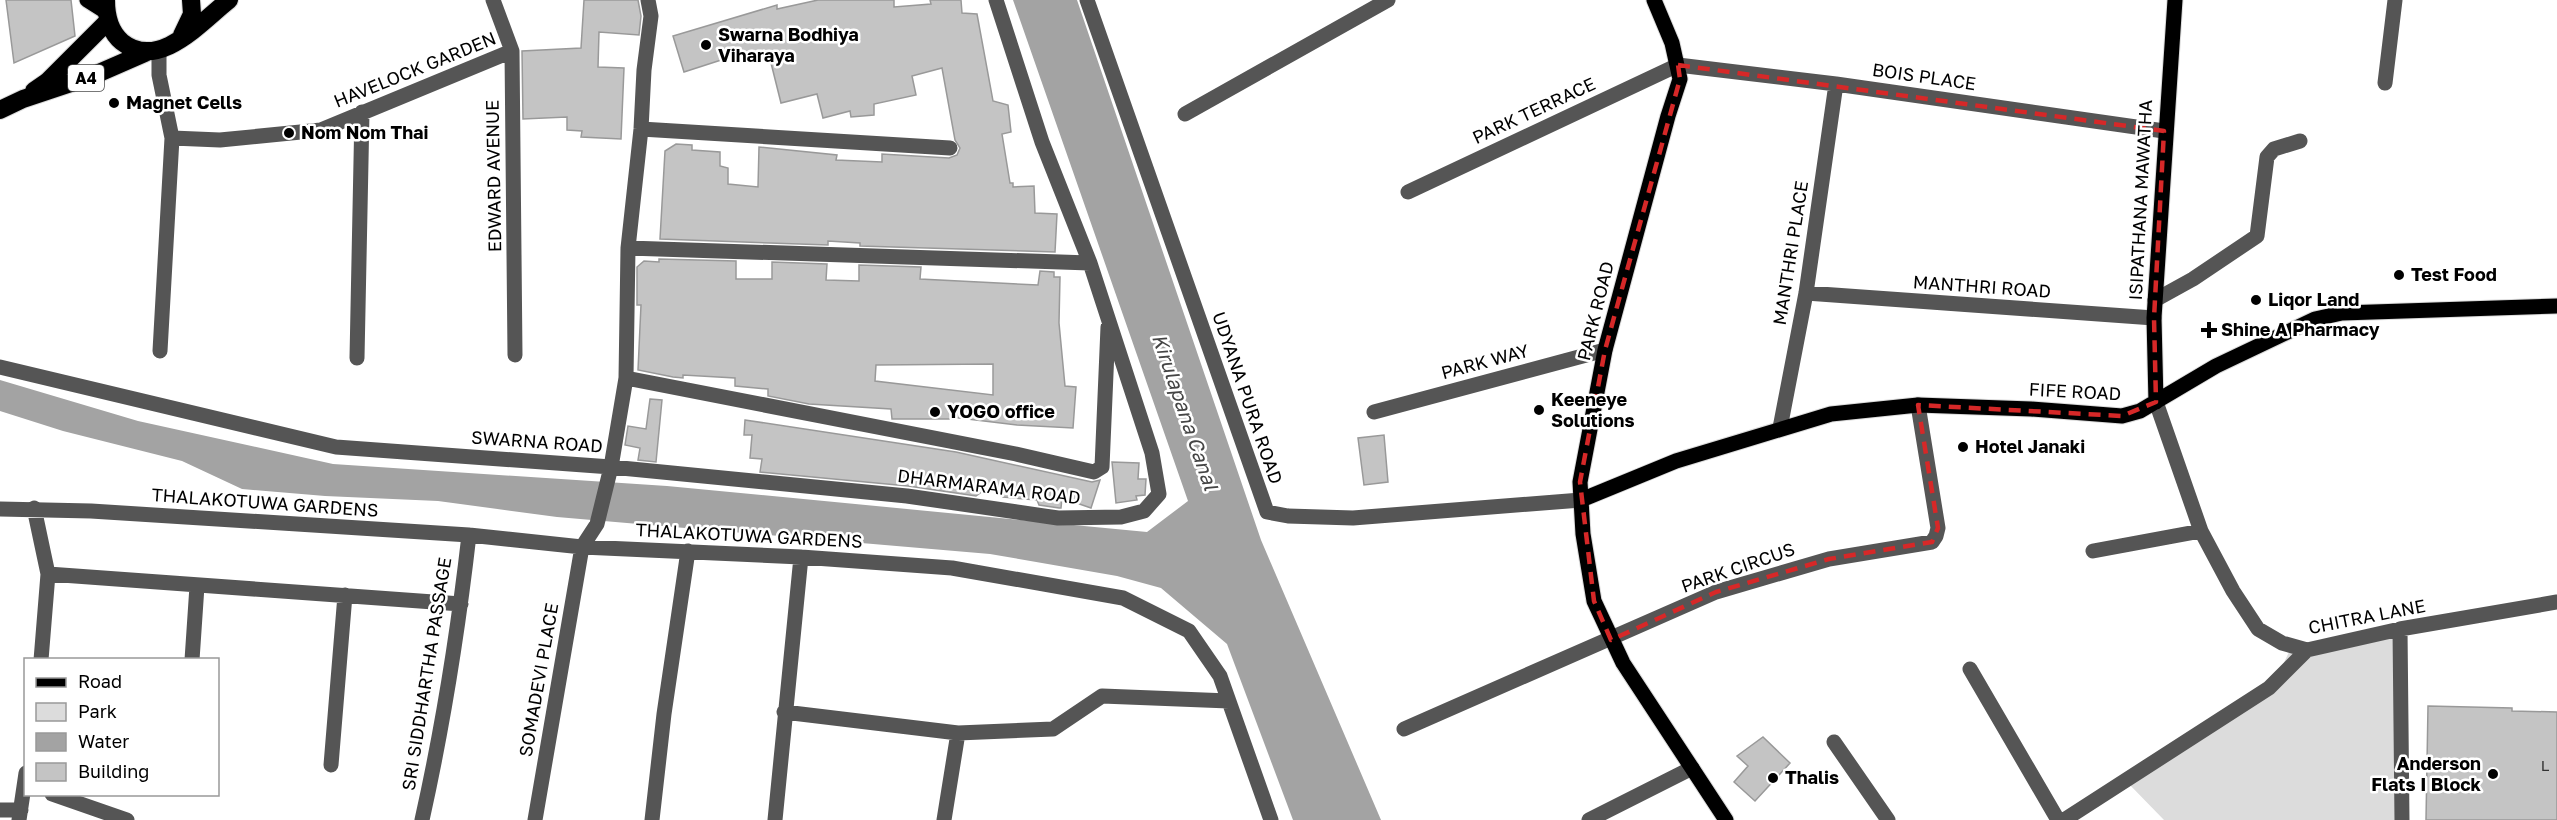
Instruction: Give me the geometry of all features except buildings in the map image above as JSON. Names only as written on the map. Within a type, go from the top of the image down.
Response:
[{"type":"highway","points":[[179,39],[187,28],[192,14],[191,0]]},
{"type":"highway","points":[[106,11],[113,33],[123,42],[134,49],[153,51],[179,39],[230,0]]},
{"type":"highway","name":"A4","points":[[23,99],[47,82],[106,11]]},
{"type":"highway","name":"A4","points":[[0,110],[23,99],[92,76],[153,51]]},
{"type":"main road","points":[[87,0],[106,11]]},
{"type":"main road","name":"PARK ROAD","points":[[1654,0],[1672,43],[1680,79],[1605,350],[1581,473],[1583,534],[1594,600],[1611,640],[1726,820]]},
{"type":"main road","name":"ISIPATHANA MAWATHA","points":[[2156,402],[2154,318],[2164,131],[2175,0]]},
{"type":"main road","name":"FIFE ROAD","points":[[1581,500],[1676,461],[1831,414],[1918,405],[2031,409],[2122,416],[2140,411],[2216,366],[2315,319],[2342,313],[2557,306]]},
{"type":"street","name":"EDWARD AVENUE","points":[[493,0],[512,51],[515,355]]},
{"type":"street","name":"SWARNA ROAD","points":[[0,367],[336,447],[611,468],[626,378],[628,248],[651,16],[648,0]]},
{"type":"street","name":"DHARMARAMA ROAD","points":[[611,468],[908,496],[1058,518],[1121,517],[1144,511],[1159,494],[1152,453],[1090,263],[1042,142],[996,0]]},
{"type":"street","name":"UDYANA PURA ROAD","points":[[1087,0],[1267,512],[1288,516],[1353,518],[1581,500]]},
{"type":"street","points":[[1185,114],[1388,0]]},
{"type":"street","points":[[2385,83],[2395,0]]},
{"type":"street","points":[[153,51],[172,138],[160,351]]},
{"type":"street","name":"HAVELOCK GARDEN","points":[[172,138],[220,140],[321,130],[512,51]]},
{"type":"street","name":"BOIS PLACE","points":[[1678,65],[1836,84],[2164,131]]},
{"type":"street","name":"PARK TERRACE","points":[[1408,192],[1678,65]]},
{"type":"street","name":"MANTHRI PLACE","points":[[1780,428],[1806,293],[1836,84]]},
{"type":"street","points":[[357,358],[362,112]]},
{"type":"street","points":[[641,129],[950,148]]},
{"type":"street","points":[[2155,300],[2193,279],[2258,236],[2267,157],[2274,149],[2300,141]]},
{"type":"street","points":[[628,248],[1090,263]]},
{"type":"street","name":"MANTHRI ROAD","points":[[1806,293],[2154,318]]},
{"type":"street","points":[[626,378],[1016,454],[1094,472],[1102,467],[1108,318]]},
{"type":"street","name":"PARK WAY","points":[[1374,412],[1605,350]]},
{"type":"street","name":"CHITRA LANE","points":[[2156,402],[2201,531],[2233,591],[2258,629],[2282,643],[2307,650],[2400,629],[2557,602]]},
{"type":"street","name":"PARK CIRCUS","points":[[1404,729],[1716,592],[1829,559],[1932,542],[1938,528],[1918,405]]},
{"type":"street","points":[[582,547],[597,524],[611,468]]},
{"type":"street","points":[[34,508],[48,574],[41,658]]},
{"type":"street","name":"THALAKOTUWA GARDENS","points":[[0,509],[34,508],[469,535],[582,547],[801,557],[952,568],[1123,598],[1189,632],[1220,676],[1271,820]]},
{"type":"street","points":[[2094,551],[2201,531]]},
{"type":"street","name":"SRI SIDDHARTHA PASSAGE","points":[[422,820],[440,742],[469,535]]},
{"type":"street","name":"SOMADEVI PLACE","points":[[535,820],[582,547]]},
{"type":"street","points":[[652,820],[664,714],[688,551]]},
{"type":"street","points":[[775,820],[801,557]]},
{"type":"street","points":[[48,574],[461,604]]},
{"type":"street","points":[[192,658],[197,586]]},
{"type":"street","points":[[331,765],[345,594]]},
{"type":"street","points":[[2400,629],[2402,820]]},
{"type":"street","points":[[2064,820],[2269,688],[2307,650]]},
{"type":"street","points":[[1970,669],[2058,820]]},
{"type":"street","points":[[784,712],[958,733],[1053,729],[1102,696],[1229,701]]},
{"type":"street","points":[[944,820],[958,733]]},
{"type":"street","points":[[1834,742],[1888,820]]},
{"type":"street","points":[[1589,820],[1692,768]]},
{"type":"street","points":[[0,810],[20,815],[24,788]]},
{"type":"street","points":[[55,796],[127,820]]},
{"type":"highlighted area","points":[[1678,65],[2164,131],[2154,318],[2156,402],[2122,416],[1918,405],[1938,528],[1932,542],[1829,559],[1716,592],[1611,640],[1594,601],[1580,482],[1605,350],[1680,79]]},
{"type":"green space","points":[[2396,635],[2397,820],[2164,820],[2127,782],[2271,689],[2292,646]]},
{"type":"water","name":"Kirulapana Canal","points":[[1013,0],[1077,0],[1261,540],[1381,820],[1293,820],[1227,644],[1161,588],[1117,576],[990,554],[557,517],[438,501],[325,496],[242,489],[182,461],[63,431],[0,411],[0,380],[138,421],[333,464],[667,486],[1147,532],[1188,501]]},
{"type":"place","name":"Swarna Bodhiya Viharaya","points":[[706,45]]},
{"type":"place","name":"Magnet Cells","points":[[114,103]]},
{"type":"place","name":"Nom Nom Thai","points":[[289,133]]},
{"type":"place","name":"Test Food","points":[[2399,275]]},
{"type":"place","name":"Liqor Land","points":[[2256,300]]},
{"type":"place","name":"Shine A Pharmacy","points":[[2209,330]]},
{"type":"place","name":"Keeneye Solutions","points":[[1539,410]]},
{"type":"place","name":"YOGO office","points":[[935,412]]},
{"type":"place","name":"Hotel Janaki","points":[[1963,447]]},
{"type":"place","name":"Anderson Flats I Block","points":[[2493,774]]},
{"type":"place","name":"Thalis","points":[[1773,778]]}]
